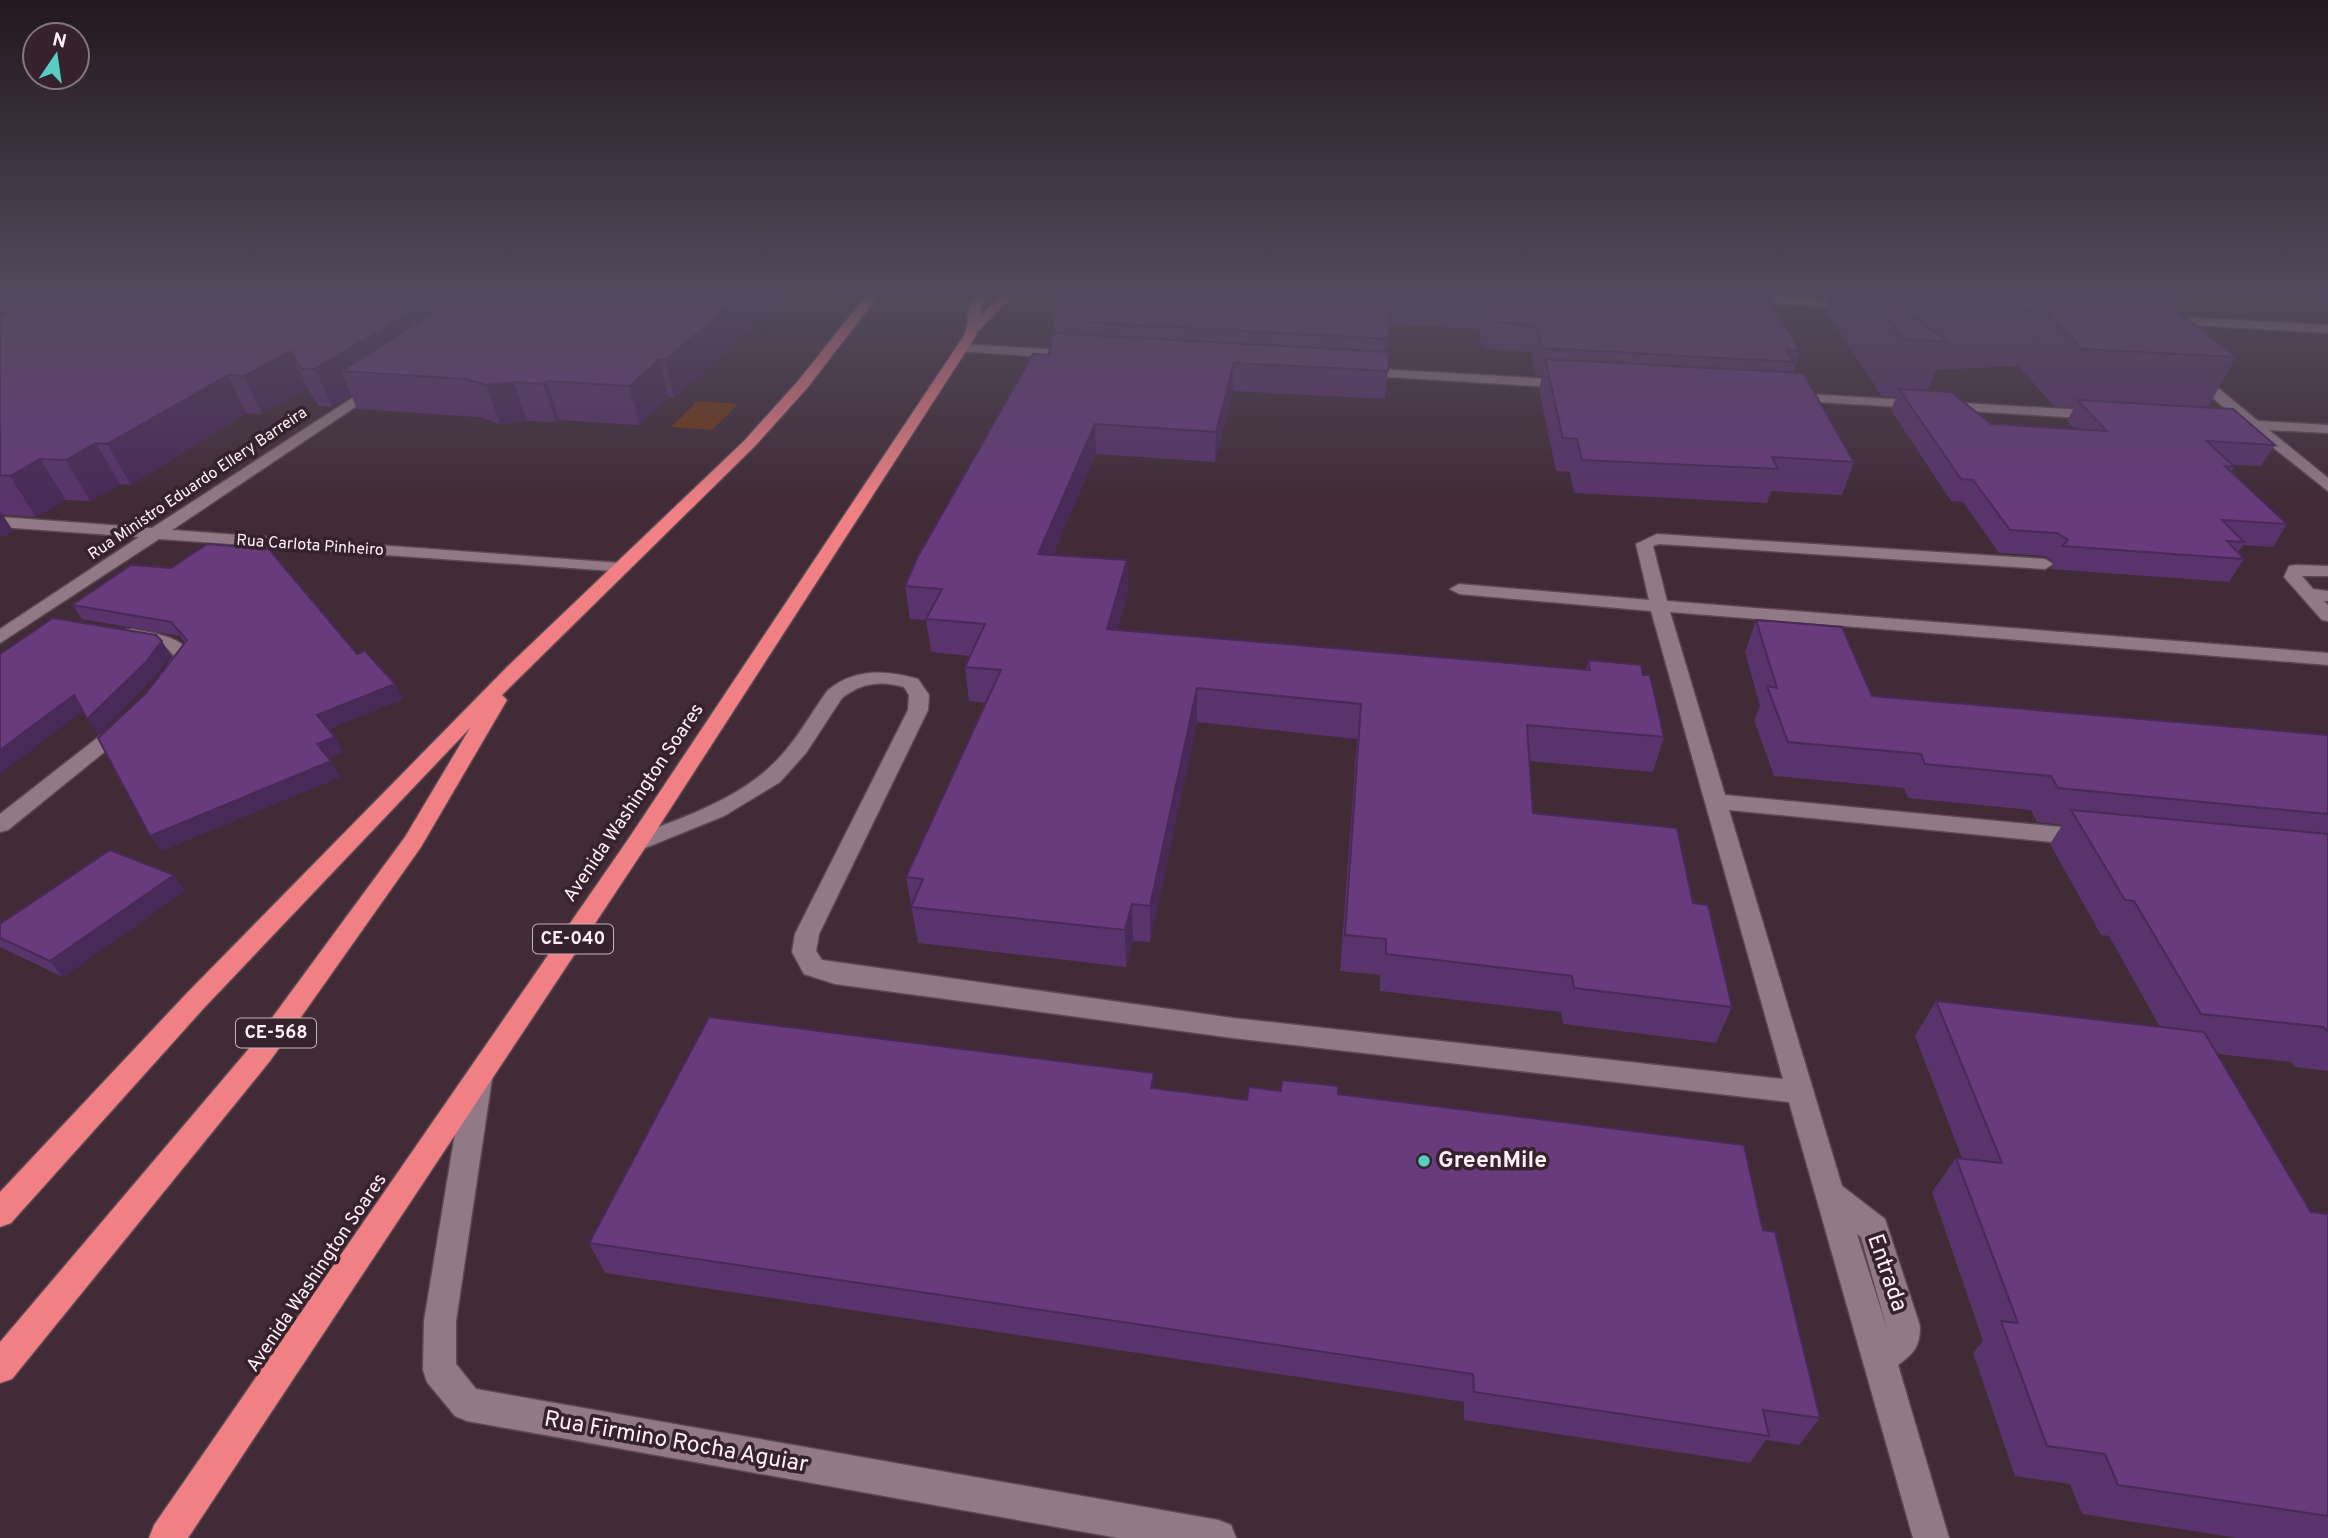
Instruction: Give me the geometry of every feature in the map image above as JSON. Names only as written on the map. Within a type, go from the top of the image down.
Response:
[{"type":"highway","points":[[0,1213],[195,1001],[514,671],[750,443],[820,363]]},
{"type":"highway","name":"Avenida Washington Soares","points":[[167,1538],[638,843],[953,363]]},
{"type":"highway","name":"CE-568","points":[[0,1367],[261,1052],[339,948],[413,842],[514,671]]},
{"type":"street","points":[[2180,363],[2328,486]]},
{"type":"street","points":[[1348,371],[1585,385]]},
{"type":"street","name":"Rua Ministro Eduardo Ellery Barreira","points":[[0,637],[394,374]]},
{"type":"street","points":[[1780,397],[2114,416]]},
{"type":"street","points":[[2211,422],[2328,429]]},
{"type":"street","name":"Rua Carlota Pinheiro","points":[[0,522],[621,568]]},
{"type":"street","name":"Entrada","points":[[1931,1538],[1880,1359],[1904,1341],[1903,1326],[1886,1267],[1874,1229],[1830,1194],[1659,606],[1644,544],[1657,539],[2045,564]]},
{"type":"street","points":[[2328,571],[2295,570],[2293,577],[2328,616]]},
{"type":"street","points":[[1459,589],[2328,659]]},
{"type":"street","points":[[2308,594],[2328,596]]},
{"type":"street","points":[[26,620],[53,623]]},
{"type":"street","points":[[107,630],[172,643],[184,654],[169,682],[159,691]]},
{"type":"street","points":[[638,843],[672,829],[765,782],[785,766],[835,694],[845,685],[858,678],[902,680],[911,683],[919,695],[918,710],[807,934],[804,952],[813,967],[835,974],[1233,1028],[1801,1092]]},
{"type":"street","points":[[0,825],[122,728],[140,710]]},
{"type":"street","points":[[1718,802],[2106,839]]},
{"type":"street","name":"Rua Firmino Rocha Aguiar","points":[[478,1079],[440,1321],[439,1370],[467,1404],[1218,1538]]},
{"type":"shaded area","points":[[698,401],[738,404],[712,430],[671,427]]},
{"type":"building","points":[[0,363],[269,363],[244,376],[228,375],[107,444],[96,443],[66,460],[40,459],[10,476],[0,475]]},
{"type":"building","points":[[298,363],[325,363],[315,369],[302,369]]},
{"type":"building","points":[[354,363],[656,363],[629,386],[547,381],[543,384],[514,382],[486,385],[466,379],[341,371]]},
{"type":"building","points":[[1028,363],[1388,363],[1388,371],[1234,363],[1216,432],[1095,424],[1038,554],[1127,560],[1107,629],[1590,670],[1588,660],[1641,665],[1643,675],[1650,675],[1664,737],[1527,725],[1533,813],[1677,828],[1693,903],[1708,905],[1732,1007],[1574,988],[1572,976],[1386,954],[1386,939],[1345,935],[1361,704],[1197,688],[1150,906],[1132,904],[1125,930],[911,907],[923,879],[906,877],[1001,670],[965,667],[985,624],[926,619],[942,589],[905,586],[917,558]]},
{"type":"building","points":[[1546,363],[1615,363],[1803,373],[1854,462],[1772,457],[1778,469],[1582,460],[1577,439],[1563,438]]},
{"type":"building","points":[[1899,389],[1951,392],[1991,424],[2107,431],[2077,400],[2233,409],[2275,445],[2206,441],[2235,467],[2225,466],[2287,524],[2222,520],[2244,542],[2227,541],[2244,559],[2062,546],[2068,540],[2057,533],[2010,530],[1973,480],[1961,479]]},
{"type":"building","points":[[207,544],[269,549],[357,654],[365,651],[395,684],[317,715],[335,737],[317,744],[331,761],[150,836],[98,738],[146,693],[187,640],[171,622],[72,605],[131,565],[171,568]]},
{"type":"building","points":[[53,618],[156,635],[162,641],[145,663],[87,719],[74,695],[0,750],[0,654]]},
{"type":"building","points":[[1756,620],[1842,627],[1872,696],[2328,735],[2328,814],[2058,788],[2051,776],[1925,764],[1921,754],[1788,742],[1767,686],[1777,688]]},
{"type":"building","points":[[2071,810],[2328,834],[2328,1032],[2323,1027],[2201,1014],[2134,901],[2125,900]]},
{"type":"building","points":[[110,850],[174,875],[50,961],[0,938],[0,924]]},
{"type":"building","points":[[1936,1001],[2204,1032],[2311,1212],[2328,1214],[2328,1516],[2118,1485],[2105,1454],[2047,1446],[2001,1321],[2018,1323],[1956,1158],[2002,1163]]},
{"type":"building","points":[[709,1017],[1154,1073],[1151,1088],[1247,1100],[1249,1087],[1281,1091],[1282,1080],[1338,1086],[1338,1094],[1744,1145],[1763,1230],[1775,1232],[1820,1418],[1763,1410],[1769,1436],[1474,1392],[1473,1374],[589,1243]]},
{"type":"place","name":"GreenMile","points":[[1424,1161]]}]
